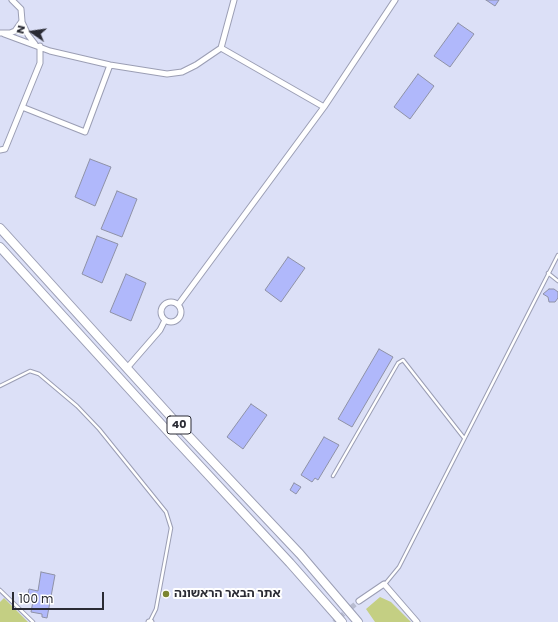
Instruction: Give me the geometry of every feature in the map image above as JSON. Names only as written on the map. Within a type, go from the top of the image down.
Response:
[{"type":"highway","name":"40","points":[[0,228],[127,368],[300,554],[358,622]]},
{"type":"highway","name":"40","points":[[0,247],[173,438],[290,563],[342,622]]},
{"type":"street","points":[[2,34],[15,31],[22,21],[23,15],[18,2],[12,0]]},
{"type":"street","points":[[2,34],[38,45],[50,51],[110,65],[167,74],[182,72],[196,65],[221,48],[234,0]]},
{"type":"street","points":[[178,305],[324,108],[395,0]]},
{"type":"street","points":[[0,150],[5,149],[40,63],[38,45],[28,35],[22,21]]},
{"type":"street","points":[[221,48],[324,108]]},
{"type":"street","points":[[22,107],[85,132],[110,65]]},
{"type":"street","points":[[172,302],[178,305],[181,311],[180,318],[171,322],[165,320],[161,311],[163,305],[172,302]]},
{"type":"street","points":[[127,368],[160,330],[165,320]]},
{"type":"street","points":[[359,601],[384,584],[417,622]]},
{"type":"lane","points":[[384,584],[398,567],[558,255]]},
{"type":"lane","points":[[548,273],[558,281]]},
{"type":"lane","points":[[333,476],[398,362],[403,360],[464,438]]},
{"type":"lane","points":[[0,386],[30,371],[39,374],[77,406],[99,429],[166,512],[171,528],[156,609],[150,622]]},
{"type":"lane","points":[[0,590],[33,622]]},
{"type":"green space","points":[[380,597],[391,602],[411,622],[375,622],[366,609]]},
{"type":"green space","points":[[4,598],[28,622],[0,622],[0,602]]},
{"type":"building","points":[[486,0],[499,0],[495,6]]},
{"type":"building","points":[[458,23],[474,34],[450,67],[434,56]]},
{"type":"building","points":[[418,74],[434,86],[410,119],[394,107]]},
{"type":"building","points":[[90,159],[111,167],[95,206],[75,197]]},
{"type":"building","points":[[117,191],[137,199],[122,237],[101,229]]},
{"type":"building","points":[[97,236],[118,244],[102,283],[82,274]]},
{"type":"building","points":[[288,257],[305,268],[281,302],[265,290]]},
{"type":"building","points":[[126,274],[146,283],[131,321],[110,312]]},
{"type":"building","points":[[549,289],[554,289],[558,292],[558,298],[555,302],[549,302],[548,297],[543,294]]},
{"type":"building","points":[[379,349],[393,357],[352,427],[338,419]]},
{"type":"building","points":[[251,404],[267,415],[243,449],[227,437]]},
{"type":"building","points":[[324,437],[339,445],[318,480],[315,478],[312,482],[301,475]]},
{"type":"building","points":[[294,483],[301,487],[296,494],[290,490]]},
{"type":"building","points":[[41,572],[55,575],[47,618],[42,617],[42,614],[31,612],[33,601],[27,600],[29,589],[38,591]]},
{"type":"tunnel","points":[[334,622],[359,601]]},
{"type":"place","name":"אתר הבאר הראשונה","points":[[166,594]]}]
